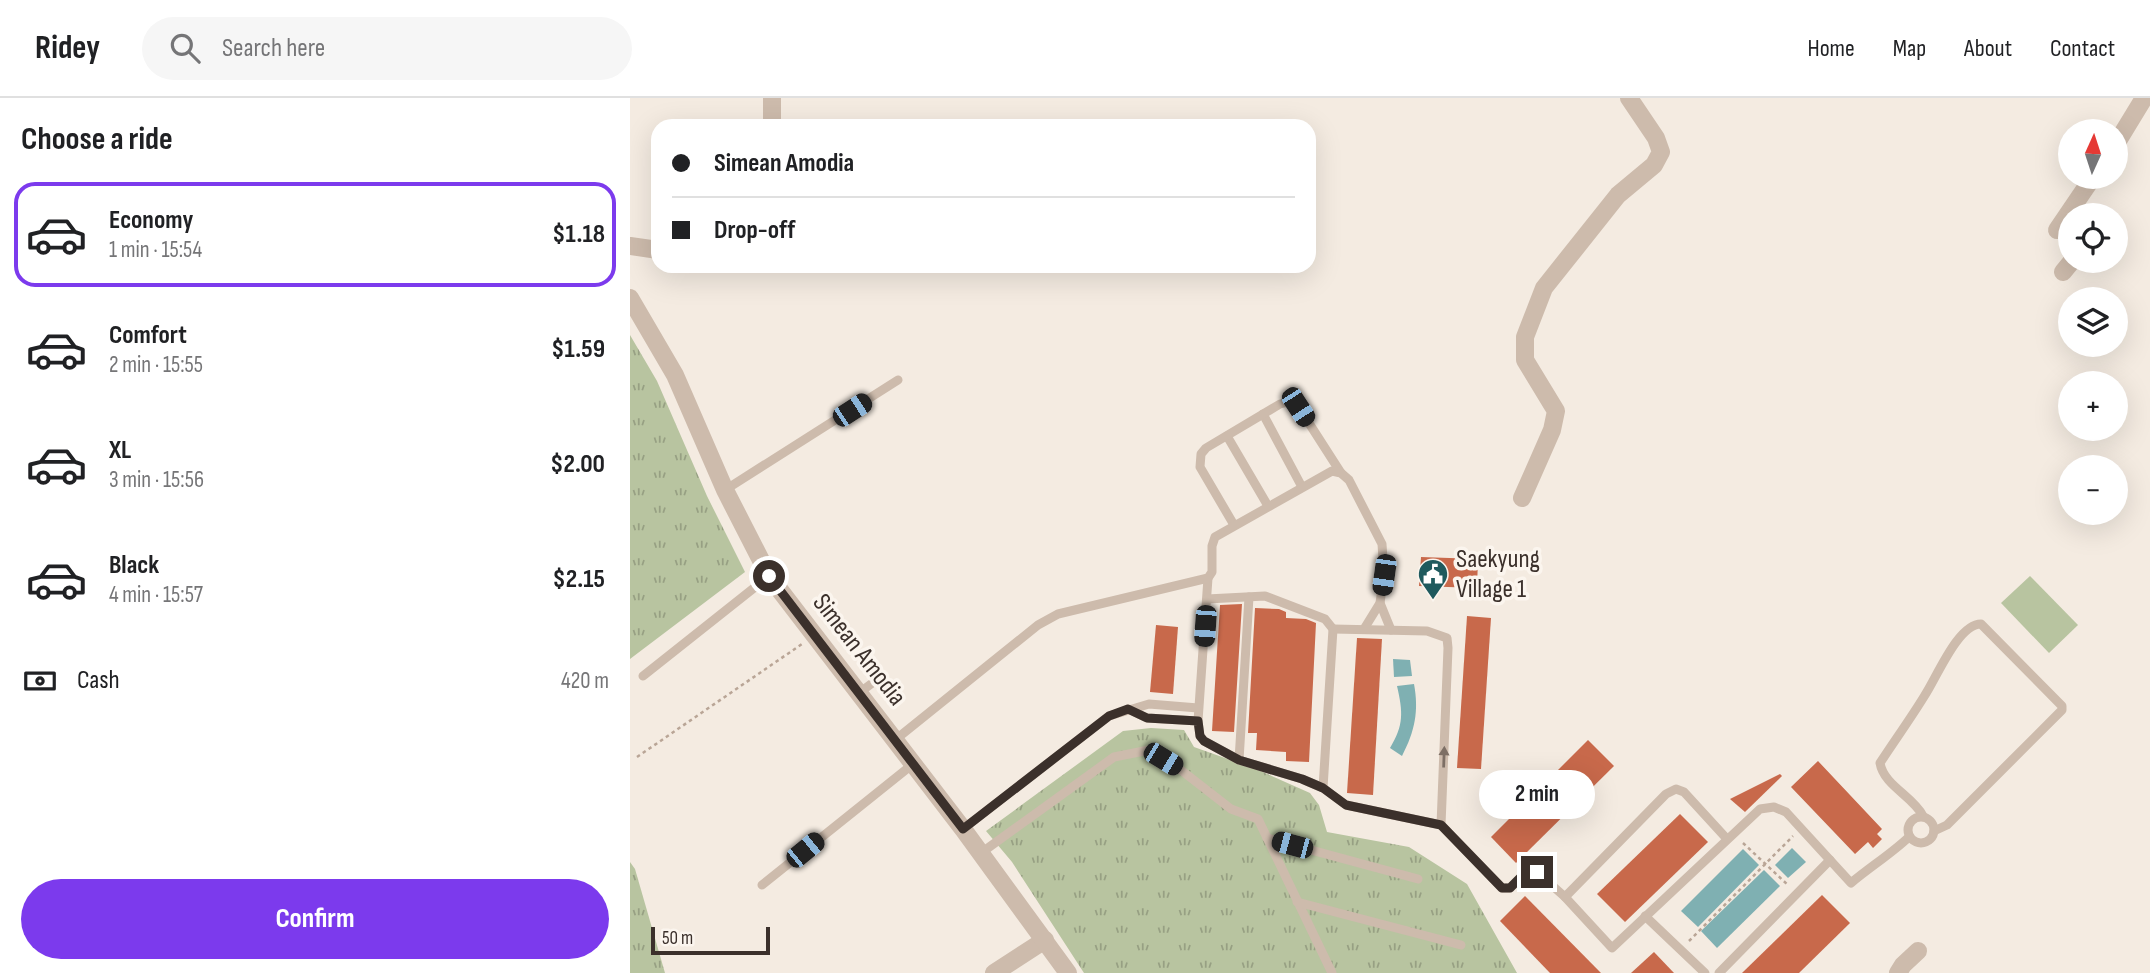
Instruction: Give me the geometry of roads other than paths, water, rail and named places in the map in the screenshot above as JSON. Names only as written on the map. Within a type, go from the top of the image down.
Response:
[{"type":"street","points":[[772,98],[772,119]]},
{"type":"street","points":[[1522,498],[1552,430],[1556,411],[1525,360],[1525,337],[1544,288],[1618,195],[1654,165],[1661,152],[1657,138],[1629,98]]},
{"type":"street","points":[[2128,124],[2144,98]]},
{"type":"street","points":[[630,246],[651,249]]},
{"type":"street","name":"Simean Amodia","points":[[630,298],[675,375],[725,491],[769,576],[963,829],[1068,973]]},
{"type":"street","points":[[994,973],[1045,940]]},
{"type":"street","points":[[1898,973],[1918,951]]},
{"type":"lane","points":[[725,491],[898,380]]},
{"type":"lane","points":[[1234,525],[1200,467],[1201,454],[1206,448],[1280,404],[1292,401],[1341,473],[1349,480],[1382,544],[1384,575],[1380,603],[1364,629]]},
{"type":"lane","points":[[1263,414],[1302,487]]},
{"type":"lane","points":[[1227,436],[1268,506]]},
{"type":"lane","points":[[1341,473],[1332,471],[1215,537],[1212,546],[1212,572],[1208,578],[1198,708],[1200,736],[1204,741],[1239,760],[1323,788],[1346,805],[1441,825],[1502,888],[1510,888],[1527,871],[1537,872],[1565,897],[1612,948],[1760,809],[1774,807],[1786,812],[1851,883],[1909,837]]},
{"type":"lane","points":[[643,676],[769,576]]},
{"type":"lane","points":[[895,740],[1038,625],[1058,614],[1208,578]]},
{"type":"lane","points":[[1207,599],[1265,596],[1325,619],[1333,629],[1323,788]]},
{"type":"lane","points":[[1239,760],[1249,597]]},
{"type":"lane","points":[[1380,603],[1391,630]]},
{"type":"lane","points":[[1923,816],[1909,822],[1907,827],[1909,837],[1920,844],[1932,838],[1932,822],[1884,776],[1880,763],[1927,693],[1948,653],[1969,628],[1981,624],[2062,706],[2062,710],[1948,825],[1934,831]]},
{"type":"lane","points":[[1333,629],[1427,631],[1447,638],[1441,825]]},
{"type":"lane","points":[[859,693],[883,675]]},
{"type":"lane","points":[[963,829],[1109,716],[1149,704],[1198,708]]},
{"type":"lane","points":[[1128,709],[1147,718],[1198,721]]},
{"type":"lane","points":[[981,853],[1114,758],[1149,750],[1177,767],[1231,809],[1258,819],[1332,973]]},
{"type":"lane","points":[[762,885],[913,764]]},
{"type":"lane","points":[[1565,897],[1666,794],[1676,789],[1684,792],[1730,836]]},
{"type":"lane","points":[[1267,838],[1418,879]]},
{"type":"lane","points":[[1719,973],[1830,860]]},
{"type":"lane","points":[[1297,902],[1461,945]]},
{"type":"lane","points":[[1645,916],[1705,973]]},
{"type":"water","points":[[1393,659],[1410,660],[1412,676],[1394,677]]},
{"type":"water","points":[[1414,684],[1415,721],[1402,756],[1390,748],[1401,718],[1397,686]]},
{"type":"water","points":[[1792,848],[1806,862],[1788,878],[1775,865]]},
{"type":"water","points":[[1743,849],[1759,865],[1698,927],[1681,911]]},
{"type":"water","points":[[1764,870],[1780,886],[1717,948],[1701,931]]},
{"type":"place","name":"Saekyung Village 1","points":[[1433,601]]}]
